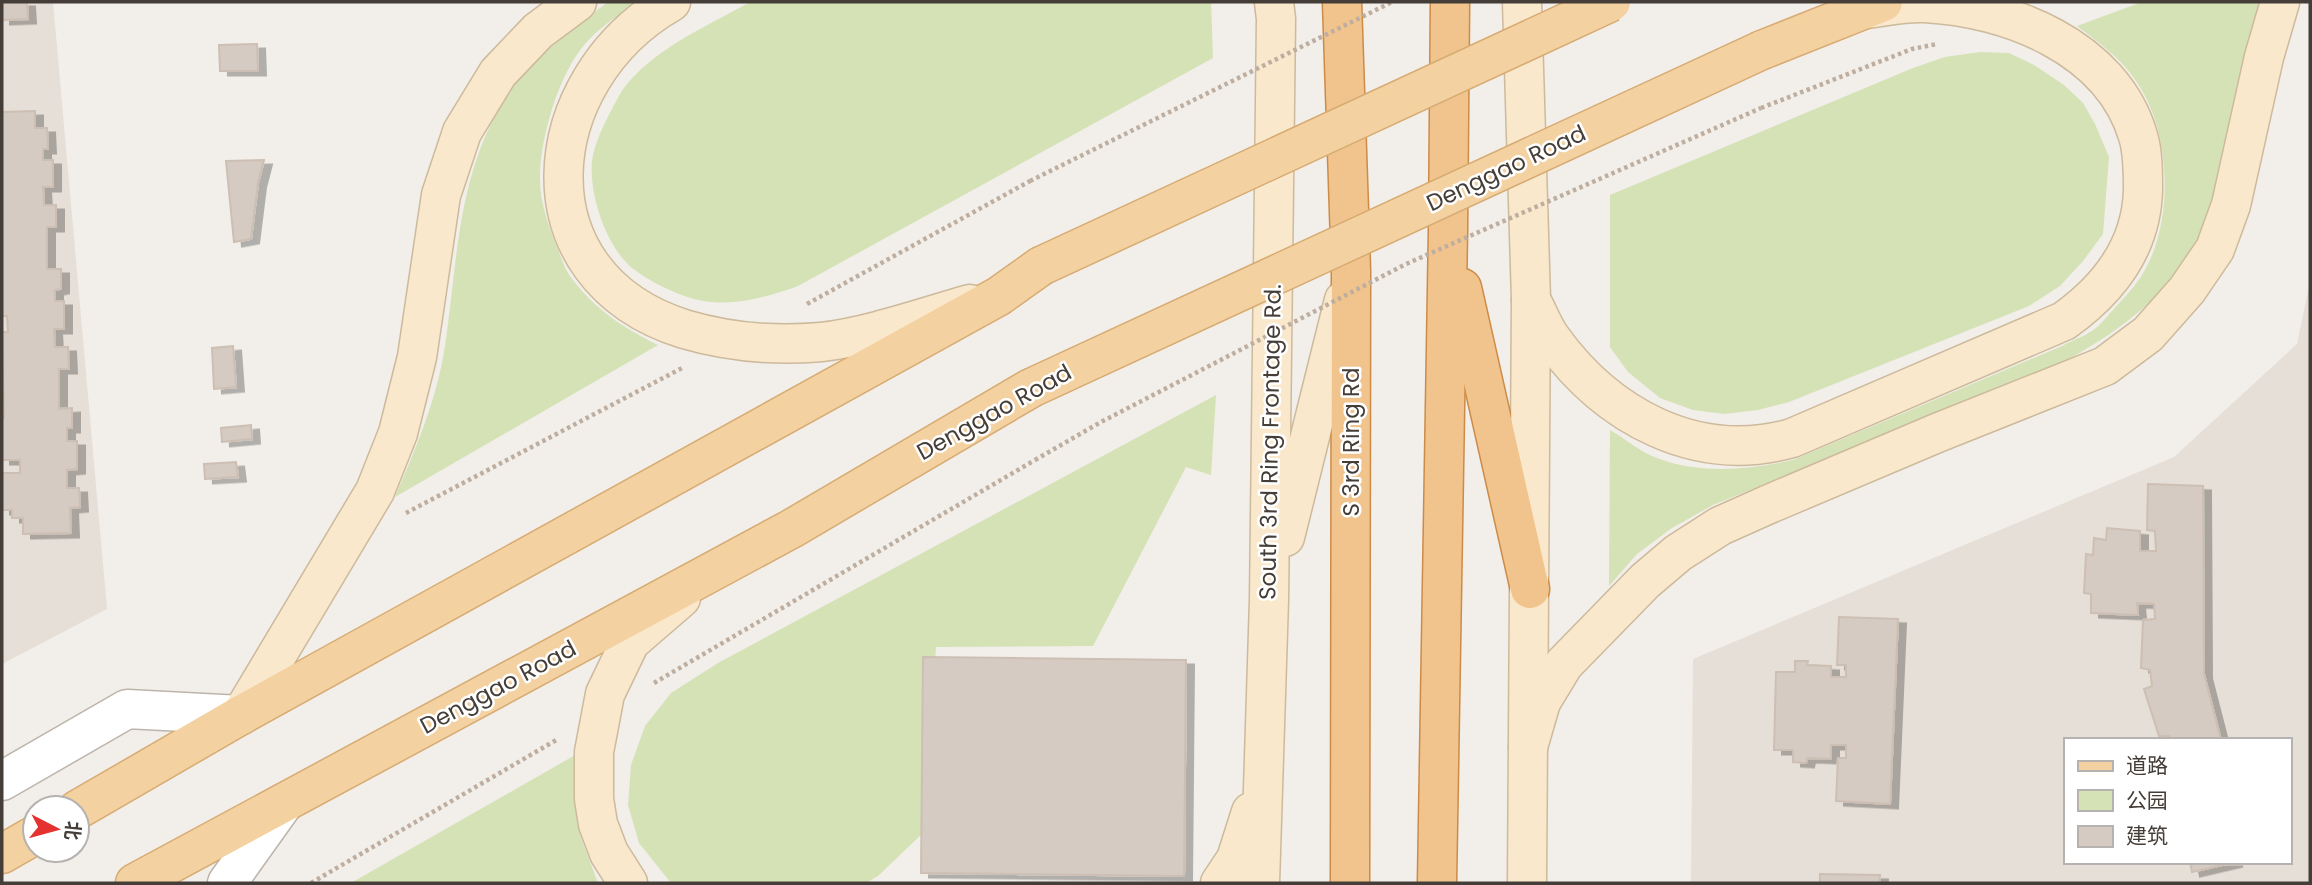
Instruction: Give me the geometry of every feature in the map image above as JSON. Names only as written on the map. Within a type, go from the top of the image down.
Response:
[{"type":"highway","name":"S 3rd Ring Rd","points":[[1342,2],[1352,271],[1350,883]]},
{"type":"highway","points":[[1437,883],[1450,2]]},
{"type":"highway","points":[[1448,230],[1531,589]]},
{"type":"main road","points":[[241,715],[375,491],[398,433],[416,357],[441,195],[462,132],[498,73],[538,31],[577,2]]},
{"type":"main road","points":[[671,2],[632,28],[606,56],[583,94],[568,133],[563,170],[566,210],[582,250],[601,278],[625,299],[683,328],[720,337],[770,344],[823,342],[878,330],[999,296]]},
{"type":"main road","points":[[1522,2],[1531,300],[1527,883]]},
{"type":"main road","points":[[91,802],[241,715],[743,440],[999,296],[1041,266],[1611,2]]},
{"type":"main road","points":[[1528,747],[1541,702],[1564,664],[1644,581],[1678,553],[1720,526],[1767,505],[2105,366],[2148,334],[2188,290],[2215,248],[2231,205],[2264,57],[2280,2]]},
{"type":"main road","points":[[1531,300],[1550,337],[1609,400],[1647,424],[1676,436],[1708,444],[1741,447],[1767,445],[1792,438],[2064,321],[2086,306],[2123,262],[2134,239],[2143,202],[2143,168],[2138,135],[2110,83],[2095,67],[2070,49],[2007,17],[1921,3],[1874,6]]},
{"type":"main road","name":"Denggao Road","points":[[135,883],[791,529],[1031,388],[1762,50],[1874,6]]},
{"type":"main road","name":"South 3rd Ring Frontage Rd.","points":[[1261,883],[1269,600],[1273,7]]},
{"type":"main road","points":[[1269,600],[1352,271]]},
{"type":"main road","points":[[628,883],[609,853],[598,824],[594,799],[594,752],[605,694],[630,642],[674,603],[730,562]]},
{"type":"main road","points":[[1220,883],[1236,859],[1250,816],[1265,734]]},
{"type":"main road","points":[[2,854],[21,843]]},
{"type":"street","points":[[2,781],[127,709],[241,715]]},
{"type":"street","points":[[227,883],[284,803]]},
{"type":"path","points":[[1030,181],[1392,2]]},
{"type":"path","points":[[649,686],[1101,422],[1406,264],[1761,108],[1912,49],[1939,44]]},
{"type":"path","points":[[311,883],[601,714]]},
{"type":"shaded area","points":[[2,2],[53,2],[107,609],[2,664]]},
{"type":"shaded area","points":[[2310,281],[2310,883],[1691,883],[1693,659],[2174,457],[2297,344]]},
{"type":"green space","points":[[608,2],[640,2],[591,38],[567,72],[553,106],[544,142],[540,175],[541,195],[545,214],[564,264],[579,288],[610,316],[658,345],[395,497],[418,442],[437,385],[445,346],[461,224],[475,165],[485,137],[509,93],[534,63]]},
{"type":"green space","points":[[750,2],[1211,2],[1213,58],[798,286],[747,300],[707,302],[662,286],[639,273],[614,247],[596,204],[592,174],[593,154],[613,107],[625,87],[640,71],[669,48]]},
{"type":"green space","points":[[2142,2],[2263,2],[2210,215],[2199,239],[2169,283],[2128,320],[2061,363],[1713,505],[1672,528],[1637,554],[1609,586],[1610,430],[1652,456],[1686,466],[1740,468],[1793,460],[2062,346],[2096,328],[2128,294],[2147,266],[2156,245],[2164,197],[2162,147],[2156,123],[2136,81],[2101,44],[2077,26]]},
{"type":"green space","points":[[1980,52],[2009,53],[2034,65],[2064,85],[2083,103],[2109,157],[2103,234],[2060,286],[2029,306],[1789,402],[1758,410],[1724,414],[1693,410],[1660,398],[1628,372],[1610,347],[1610,195],[1913,68],[1945,57]]},
{"type":"green space","points":[[1216,395],[1211,475],[1186,467],[1093,646],[936,647],[925,831],[878,876],[866,883],[671,883],[639,843],[628,805],[631,765],[645,726],[671,693],[718,663]]},
{"type":"green space","points":[[577,754],[576,800],[581,838],[598,883],[351,883]]},
{"type":"building","points":[[2,2],[27,2],[28,19],[2,20]]},
{"type":"building","points":[[257,44],[258,71],[220,71],[219,45]]},
{"type":"building","points":[[35,111],[35,128],[47,128],[48,149],[43,149],[43,160],[53,160],[53,187],[43,187],[44,205],[56,205],[56,227],[47,227],[47,269],[61,269],[61,289],[55,290],[55,301],[64,301],[64,329],[54,329],[55,347],[68,347],[69,369],[59,369],[59,409],[72,408],[72,428],[67,428],[67,441],[77,441],[77,469],[67,470],[67,488],[79,488],[80,507],[70,508],[71,533],[23,534],[23,518],[12,518],[12,510],[2,510],[2,473],[20,473],[20,460],[2,460],[2,332],[8,332],[7,316],[2,316],[2,112]]},
{"type":"building","points":[[264,160],[258,183],[251,239],[234,242],[226,161]]},
{"type":"building","points":[[233,346],[236,387],[214,389],[212,348]]},
{"type":"building","points":[[251,425],[252,439],[222,442],[221,428]]},
{"type":"building","points":[[236,462],[238,477],[205,479],[204,464]]},
{"type":"building","points":[[2148,484],[2203,486],[2204,674],[2220,738],[2159,736],[2144,689],[2152,686],[2150,670],[2141,668],[2143,620],[2155,619],[2154,604],[2137,603],[2138,615],[2091,613],[2091,594],[2084,593],[2086,554],[2093,555],[2094,538],[2106,540],[2107,528],[2140,531],[2140,551],[2156,551],[2155,531],[2147,530]]},
{"type":"building","points":[[1839,617],[1898,619],[1890,804],[1836,801],[1838,758],[1846,758],[1846,745],[1831,745],[1831,759],[1807,758],[1806,763],[1793,762],[1793,750],[1774,750],[1776,672],[1795,672],[1795,661],[1808,661],[1807,665],[1831,666],[1831,677],[1846,677],[1846,665],[1837,665]]},
{"type":"building","points":[[923,657],[1186,660],[1184,876],[921,873]]},
{"type":"building","points":[[2190,864],[2226,864],[2192,872]]},
{"type":"building","points":[[1820,874],[1880,875],[1879,883],[1820,883]]}]
